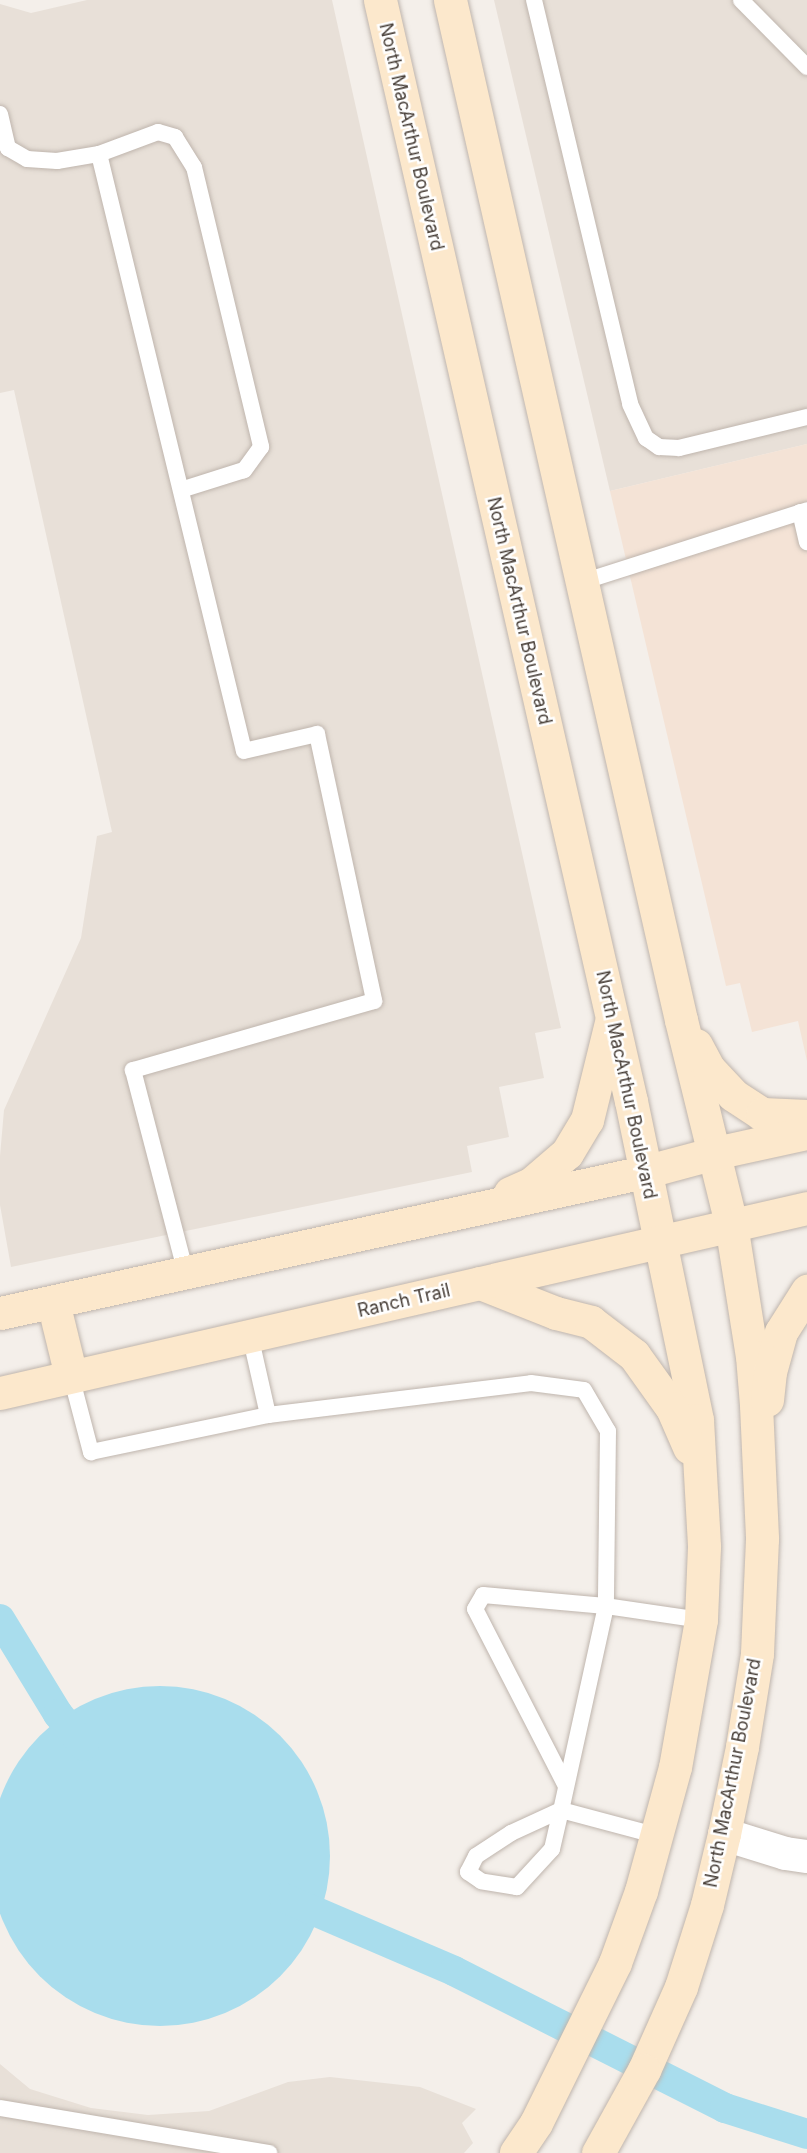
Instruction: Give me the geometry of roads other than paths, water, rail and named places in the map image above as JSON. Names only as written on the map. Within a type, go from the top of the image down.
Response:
[{"type":"main road","name":"North MacArthur Boulevard","points":[[380,0],[612,1017],[697,1420],[704,1547],[701,1620],[675,1767],[641,1891],[615,1963],[536,2123],[516,2153]]},
{"type":"main road","name":"North MacArthur Boulevard","points":[[450,0],[681,1020],[731,1224],[752,1356],[761,1473],[762,1539],[757,1654],[742,1747],[707,1905],[681,1987],[644,2070],[598,2153]]},
{"type":"main road","points":[[465,1212],[532,1183],[567,1153],[587,1120],[612,1017]]},
{"type":"main road","points":[[681,1020],[709,1069],[733,1095],[762,1114],[807,1116]]},
{"type":"main road","points":[[0,1313],[465,1212],[807,1133]]},
{"type":"main road","name":"Ranch Trail","points":[[0,1393],[807,1208]]},
{"type":"main road","points":[[480,1283],[556,1313],[591,1322],[634,1355],[672,1408],[700,1472]]},
{"type":"main road","points":[[761,1473],[770,1372],[781,1332],[807,1291]]},
{"type":"main road","points":[[53,1302],[70,1376]]},
{"type":"street","points":[[724,1834],[785,1853],[807,1856]]},
{"type":"lane","points":[[534,0],[630,404],[646,438],[659,447],[679,448],[807,417]]},
{"type":"lane","points":[[741,0],[807,67]]},
{"type":"lane","points":[[0,114],[8,148],[27,159],[57,161],[99,154],[158,132],[175,137],[194,167],[261,447],[243,470],[181,490]]},
{"type":"lane","points":[[99,154],[244,751],[317,734],[374,1001],[133,1070],[186,1274]]},
{"type":"lane","points":[[582,582],[803,511],[807,542]]},
{"type":"lane","points":[[250,1335],[268,1415]]},
{"type":"lane","points":[[70,1376],[91,1452],[268,1415],[531,1383],[584,1390],[608,1431],[606,1606],[561,1810],[552,1849],[517,1887],[481,1881],[468,1872],[476,1856],[511,1833],[561,1810],[655,1835]]},
{"type":"lane","points":[[566,1786],[475,1609],[483,1595],[606,1606],[701,1620]]},
{"type":"lane","points":[[0,2108],[268,2153]]},
{"type":"water","points":[[160,1686],[209,1693],[240,1706],[268,1724],[292,1748],[310,1776],[323,1807],[330,1856],[323,1905],[310,1936],[292,1964],[268,1988],[240,2006],[209,2019],[160,2026],[111,2019],[80,2006],[52,1988],[28,1964],[10,1936],[-3,1905],[-10,1856],[-3,1807],[10,1776],[28,1748],[52,1724],[80,1706],[111,1693]]},
{"type":"waterway","points":[[0,1619],[58,1714],[84,1746]]},
{"type":"waterway","points":[[284,1898],[454,1971],[725,2108],[807,2134]]}]
